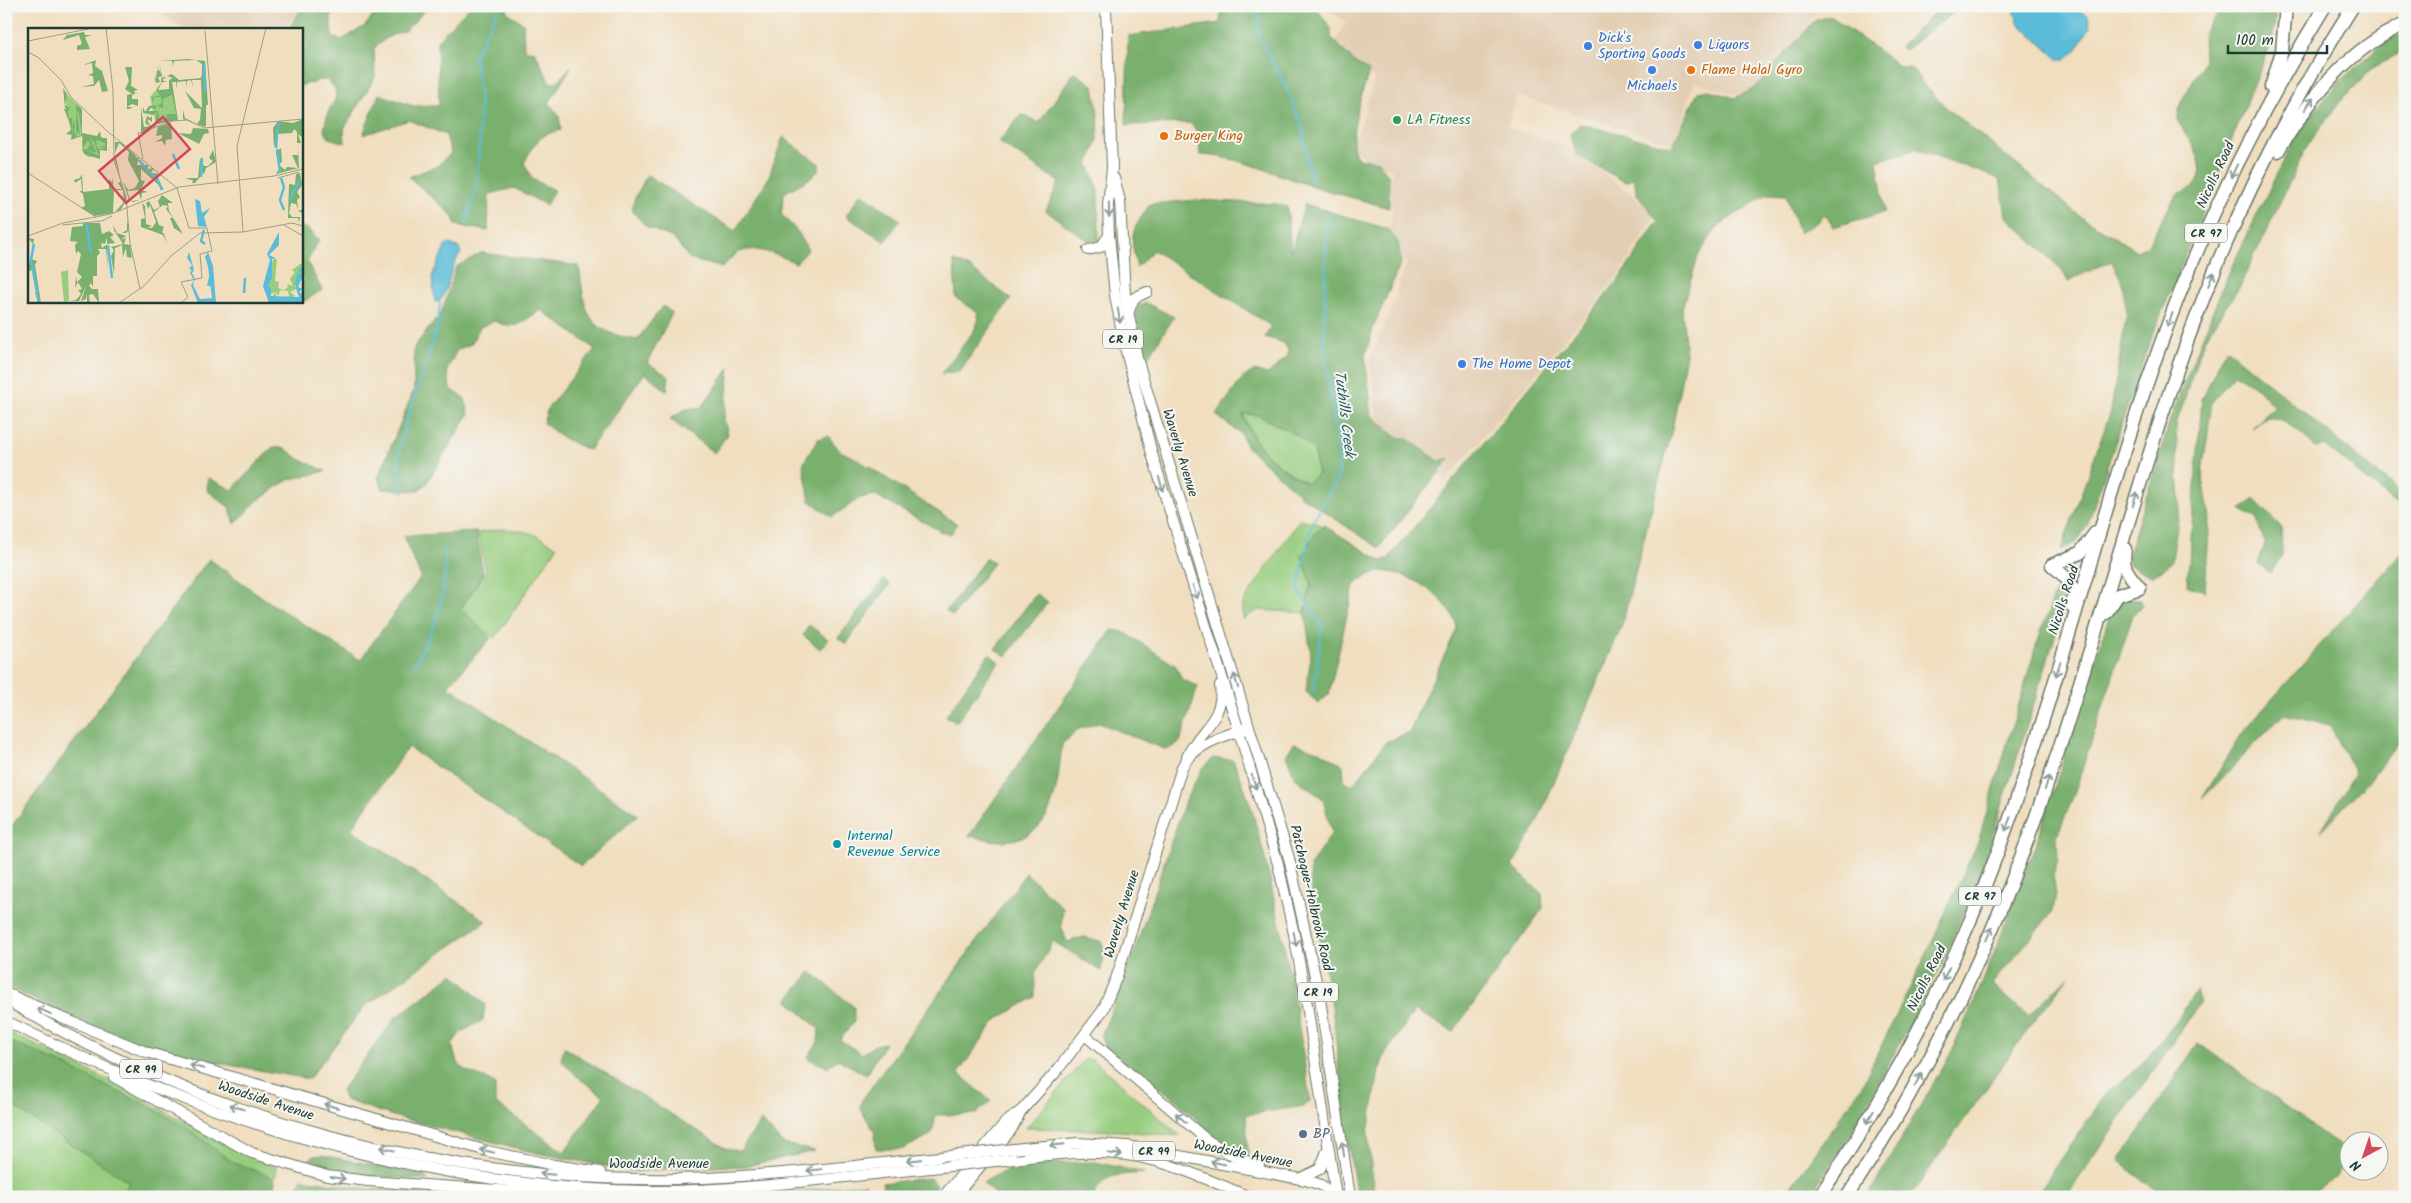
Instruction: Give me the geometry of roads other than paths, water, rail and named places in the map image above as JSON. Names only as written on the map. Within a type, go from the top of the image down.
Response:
[{"type":"highway","points":[[2250,140],[2278,64],[2284,38],[2286,6]]},
{"type":"highway","name":"Nicolls Road","points":[[1820,1197],[1870,1117],[1903,1058],[1967,928],[2015,804],[2140,405],[2176,304],[2203,238],[2250,140],[2284,76],[2325,6]]},
{"type":"highway","name":"CR 97","points":[[1847,1197],[1920,1077],[1964,992],[1991,930],[2036,815],[2189,336],[2244,203],[2286,119],[2353,6]]},
{"type":"highway","points":[[2244,203],[2294,126],[2328,79],[2359,50],[2405,24]]},
{"type":"highway","points":[[2066,641],[2074,591],[2068,580],[2052,565],[2072,558],[2086,547],[2108,507]]},
{"type":"highway","points":[[2091,642],[2113,600],[2122,593],[2140,588],[2124,565],[2127,526]]},
{"type":"main road","name":"Waverly Avenue","points":[[1106,6],[1112,168],[1108,205],[1119,319],[1136,400],[1239,731]]},
{"type":"main road","name":"Waverly Avenue","points":[[943,1197],[1004,1124],[1022,1110],[1086,1036],[1103,1010],[1112,990],[1185,763],[1205,744],[1251,727],[1151,406],[1128,314],[1123,275],[1120,201],[1112,168]]},
{"type":"main road","points":[[1088,250],[1101,247],[1110,235]]},
{"type":"main road","points":[[1128,314],[1133,300],[1147,292]]},
{"type":"main road","points":[[1185,763],[1192,745],[1213,721],[1219,707],[1221,692],[1216,660]]},
{"type":"main road","name":"Patchogue-Holbrook Road","points":[[1251,727],[1287,849],[1306,928],[1320,999],[1350,1197]]},
{"type":"main road","name":"Patchogue-Holbrook Road","points":[[1239,731],[1278,864],[1294,934],[1308,1005],[1336,1196]]},
{"type":"main road","points":[[6,993],[121,1043],[196,1067],[494,1153],[638,1179]]},
{"type":"main road","name":"Woodside Avenue","points":[[6,1000],[68,1035],[155,1075],[282,1127]]},
{"type":"main road","name":"Woodside Avenue","points":[[6,1022],[79,1057],[168,1093],[389,1160],[484,1178],[592,1189],[740,1188],[950,1156],[1078,1143],[1127,1146],[1300,1179],[1321,1185],[1336,1196]]},
{"type":"main road","points":[[1086,1036],[1207,1140],[1238,1158],[1283,1176]]},
{"type":"main road","points":[[79,1057],[252,1153],[327,1176],[368,1181],[557,1194],[592,1189]]},
{"type":"main road","name":"Waverly Avenue","points":[[954,1197],[1011,1130],[1022,1110]]},
{"type":"main road","name":"Woodside Avenue","points":[[320,1138],[459,1163],[566,1176],[638,1179],[864,1170]]},
{"type":"main road","points":[[1300,1179],[1317,1172],[1323,1165],[1328,1146]]},
{"type":"main road","name":"Woodside Avenue","points":[[879,1168],[942,1167],[1083,1152],[1130,1156],[1177,1167],[1249,1197]]},
{"type":"main road","points":[[628,1190],[666,1197]]},
{"type":"water","points":[[2013,6],[2072,6],[2088,16],[2090,27],[2077,49],[2066,60],[2059,60],[2018,23]]},
{"type":"water","points":[[450,244],[459,248],[461,253],[454,265],[443,296],[440,301],[435,302],[432,276],[446,245]]},
{"type":"waterway","points":[[466,223],[477,186],[479,147],[480,98],[474,56],[500,6]]},
{"type":"waterway","name":"Tuthills Creek","points":[[1258,6],[1259,36],[1291,97],[1302,126],[1311,182]]},
{"type":"waterway","name":"Tuthills Creek","points":[[1314,691],[1322,626],[1298,589],[1312,523],[1338,477],[1340,461],[1324,347],[1327,214]]},
{"type":"waterway","points":[[403,493],[399,471],[400,447],[406,422],[438,323],[440,300]]},
{"type":"waterway","points":[[414,665],[435,623],[439,610],[444,583],[445,550]]},
{"type":"place","name":"Liquors","points":[[1698,45]]},
{"type":"place","name":"Dick's Sporting Goods","points":[[1588,46]]},
{"type":"place","name":"Michaels","points":[[1652,70]]},
{"type":"place","name":"Flame Halal Gyro","points":[[1691,70]]},
{"type":"place","name":"LA Fitness","points":[[1397,120]]},
{"type":"place","name":"Burger King","points":[[1164,136]]},
{"type":"place","name":"The Home Depot","points":[[1462,364]]},
{"type":"place","name":"Internal Revenue Service","points":[[837,844]]},
{"type":"place","name":"BP","points":[[1303,1134]]}]
